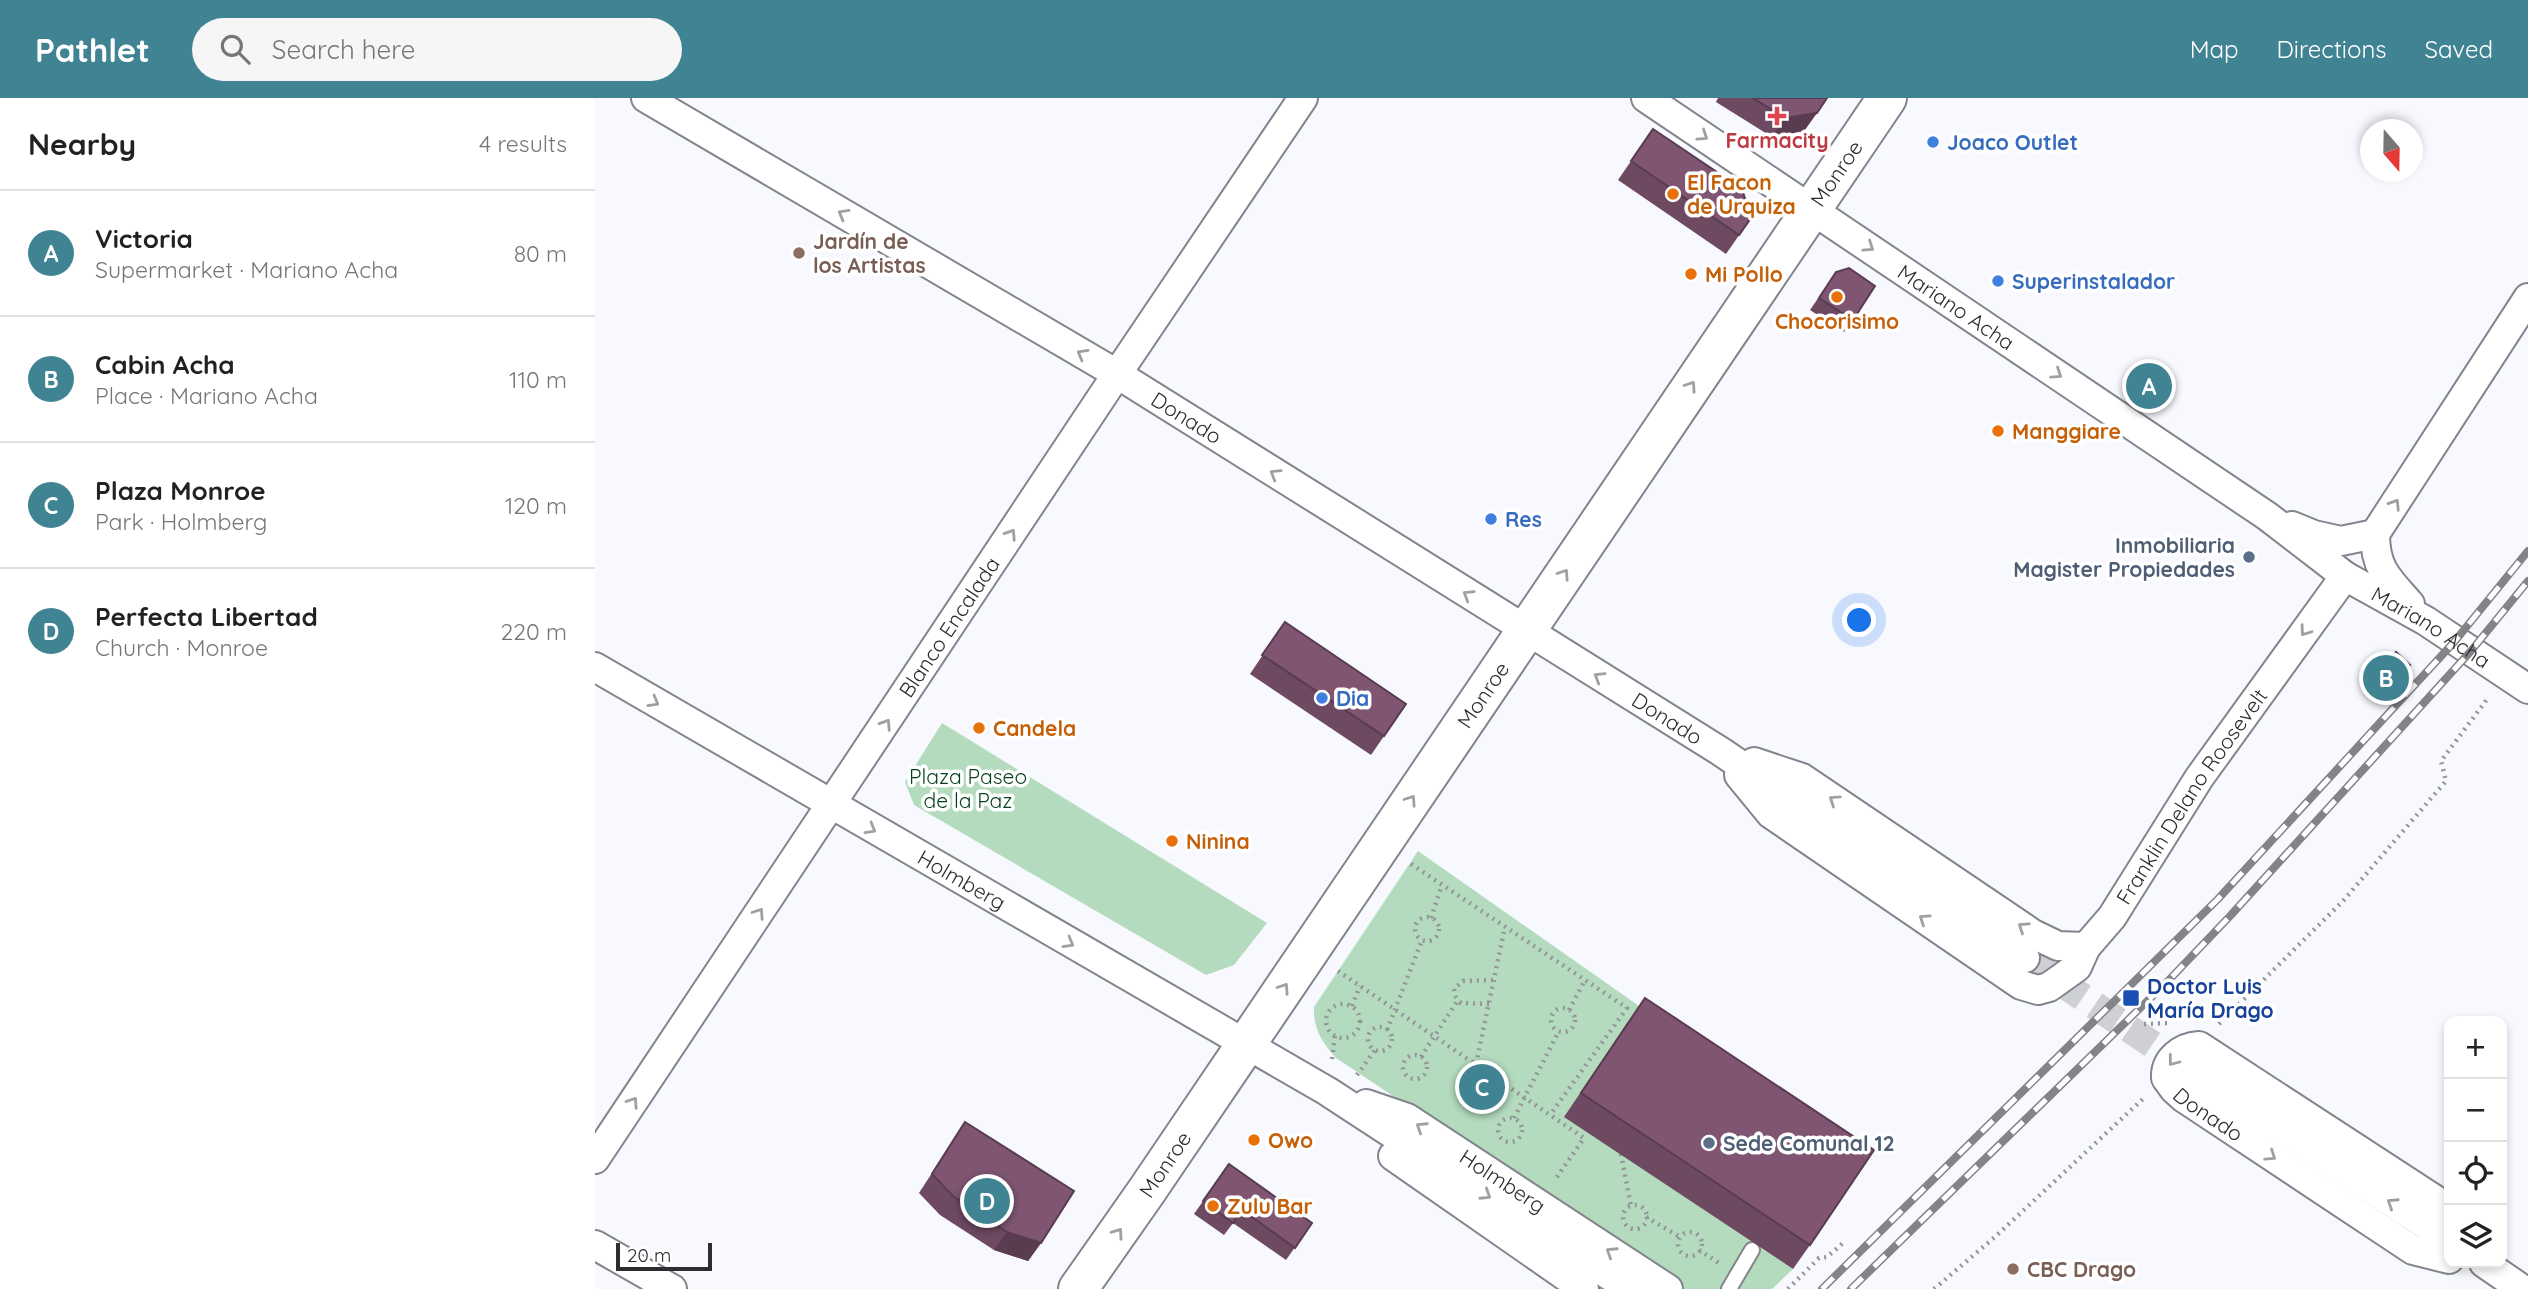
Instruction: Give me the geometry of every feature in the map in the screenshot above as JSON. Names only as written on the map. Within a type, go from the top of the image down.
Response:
[{"type":"main road","name":"Monroe","points":[[1078,1289],[1887,98]]},
{"type":"street","name":"Donado","points":[[646,98],[1117,374],[1720,751],[1802,779],[2033,934],[2058,946],[2086,947]]},
{"type":"street","name":"Blanco Encalada","points":[[595,1159],[1303,98]]},
{"type":"street","name":"Mariano Acha","points":[[1646,98],[2267,516],[2345,576],[2426,621],[2517,682]]},
{"type":"street","points":[[2426,621],[2386,577],[2375,555],[2375,534],[2528,298]]},
{"type":"street","name":"Mariano Acha","points":[[2267,516],[2314,535],[2341,541],[2375,534]]},
{"type":"street","name":"Franklin Delano Roosevelt","points":[[2023,972],[2038,990],[2049,987],[2077,967],[2086,947],[2112,917],[2199,778],[2345,576]]},
{"type":"street","name":"Holmberg","points":[[595,667],[1327,1091],[1630,1289]]},
{"type":"street","name":"Donado","points":[[1720,751],[1771,814],[2023,972]]},
{"type":"street","name":"Donado","points":[[2444,1208],[2199,1046],[2190,1046],[2175,1055],[2165,1070],[2179,1075],[2444,1237]]},
{"type":"street","name":"Donado","points":[[2179,1075],[2174,1089],[2185,1098],[2413,1251],[2444,1258]]},
{"type":"street","name":"Holmberg","points":[[1327,1091],[1379,1146],[1584,1289]]},
{"type":"street","name":"Holmberg","points":[[1327,1091],[1407,1118],[1668,1289]]},
{"type":"street","points":[[595,1245],[672,1289]]},
{"type":"street","points":[[2489,1268],[2522,1289]]},
{"type":"lane","points":[[1729,1289],[1752,1250]]},
{"type":"path","points":[[2222,1020],[2343,901],[2446,780],[2441,761],[2517,682]]},
{"type":"path","points":[[1381,844],[1627,1008],[1550,1115]]},
{"type":"path","points":[[1431,918],[1443,885]]},
{"type":"path","points":[[1431,918],[1438,925],[1438,933],[1434,939],[1422,940],[1416,934],[1416,927],[1420,920],[1431,918]]},
{"type":"path","points":[[1476,1064],[1505,927]]},
{"type":"path","points":[[1387,1030],[1422,940]]},
{"type":"path","points":[[1308,951],[1584,1138],[1555,1181]]},
{"type":"path","points":[[1489,1004],[1465,1004],[1458,1000],[1454,989],[1466,980],[1494,980]]},
{"type":"path","points":[[1569,1010],[1585,980]]},
{"type":"path","points":[[1352,1006],[1360,986]]},
{"type":"path","points":[[1421,1056],[1458,1000]]},
{"type":"path","points":[[1340,1004],[1352,1006],[1360,1018],[1355,1033],[1345,1038],[1333,1035],[1327,1025],[1327,1014],[1340,1004]]},
{"type":"path","points":[[1560,1009],[1569,1010],[1575,1024],[1570,1030],[1559,1031],[1552,1022],[1553,1014],[1560,1009]]},
{"type":"path","points":[[1377,1028],[1387,1030],[1391,1036],[1390,1046],[1383,1051],[1375,1050],[1369,1044],[1368,1037],[1377,1028]]},
{"type":"path","points":[[1514,1118],[1520,1122],[1521,1133],[1513,1141],[1505,1140],[1499,1135],[1499,1127],[1503,1121],[1514,1118],[1559,1031]]},
{"type":"path","points":[[1412,1056],[1421,1056],[1427,1063],[1425,1073],[1419,1078],[1411,1077],[1405,1072],[1404,1064],[1412,1056]]},
{"type":"path","points":[[1934,1289],[2179,1075]]},
{"type":"path","points":[[1621,1154],[1631,1206]]},
{"type":"path","points":[[1631,1206],[1623,1214],[1626,1226],[1638,1228],[1644,1224],[1646,1217]]},
{"type":"path","points":[[1631,1206],[1641,1208],[1646,1217],[1680,1237]]},
{"type":"path","points":[[1686,1233],[1697,1234],[1701,1243],[1699,1250],[1693,1255],[1681,1252],[1678,1245],[1680,1237],[1686,1233]]},
{"type":"path","points":[[1788,1289],[1819,1258],[1827,1257],[1843,1243]]},
{"type":"path","points":[[1699,1250],[1722,1265]]},
{"type":"green space","name":"Plaza Paseo de la Paz","points":[[942,723],[1267,923],[1234,965],[1206,975],[914,805],[905,782]]},
{"type":"green space","points":[[1418,851],[1639,1006],[1565,1117],[1793,1269],[1772,1289],[1682,1289],[1336,1058],[1331,1052],[1317,1029],[1314,1007]]},
{"type":"building","points":[[1753,98],[1827,98],[1817,113],[1785,118]]},
{"type":"building","points":[[1653,129],[1742,189],[1751,218],[1739,235],[1631,161]]},
{"type":"building","points":[[1849,268],[1875,286],[1853,320],[1819,298],[1836,272]]},
{"type":"building","points":[[1285,622],[1406,704],[1384,736],[1262,655]]},
{"type":"building","points":[[2396,652],[2410,665],[2385,692],[2371,679]]},
{"type":"building","points":[[1645,998],[1874,1150],[1810,1245],[1581,1093]]},
{"type":"building","points":[[965,1122],[1074,1191],[1041,1243],[1007,1232],[953,1196],[932,1174]]},
{"type":"building","points":[[1229,1164],[1312,1223],[1295,1248],[1242,1210],[1233,1223],[1203,1201]]},
{"type":"tunnel","points":[[2025,958],[2193,1072]]},
{"type":"railway","points":[[1822,1289],[2218,899],[2455,641],[2528,551]]},
{"type":"railway","points":[[1851,1289],[2169,980],[2471,651],[2528,581]]},
{"type":"place","name":"Farmacity","points":[[1777,116]]},
{"type":"place","name":"Joaco Outlet","points":[[1933,142]]},
{"type":"place","name":"El Facon de Urquiza","points":[[1673,194]]},
{"type":"place","name":"Jardín de los Artistas","points":[[799,253]]},
{"type":"place","name":"Mi Pollo","points":[[1691,274]]},
{"type":"place","name":"Superinstalador","points":[[1998,281]]},
{"type":"place","name":"Chocorisimo","points":[[1837,297]]},
{"type":"place","name":"Victoria","points":[[2149,386]]},
{"type":"place","name":"Manggiare","points":[[1998,431]]},
{"type":"place","name":"Res","points":[[1491,519]]},
{"type":"place","name":"Inmobiliaria Magister Propiedades","points":[[2249,557]]},
{"type":"place","name":"Cabin Acha","points":[[2386,678]]},
{"type":"place","name":"Dia","points":[[1322,698]]},
{"type":"place","name":"Candela","points":[[979,728]]},
{"type":"place","name":"Ninina","points":[[1172,841]]},
{"type":"place","name":"Doctor Luis María Drago","points":[[2131,998]]},
{"type":"place","name":"Plaza Monroe","points":[[1482,1087]]},
{"type":"place","name":"Owo","points":[[1254,1140]]},
{"type":"place","name":"Sede Comunal 12","points":[[1709,1143]]},
{"type":"place","name":"Perfecta Libertad","points":[[987,1201]]},
{"type":"place","name":"Zulu Bar","points":[[1213,1206]]},
{"type":"place","name":"CBC Drago","points":[[2013,1269]]}]
